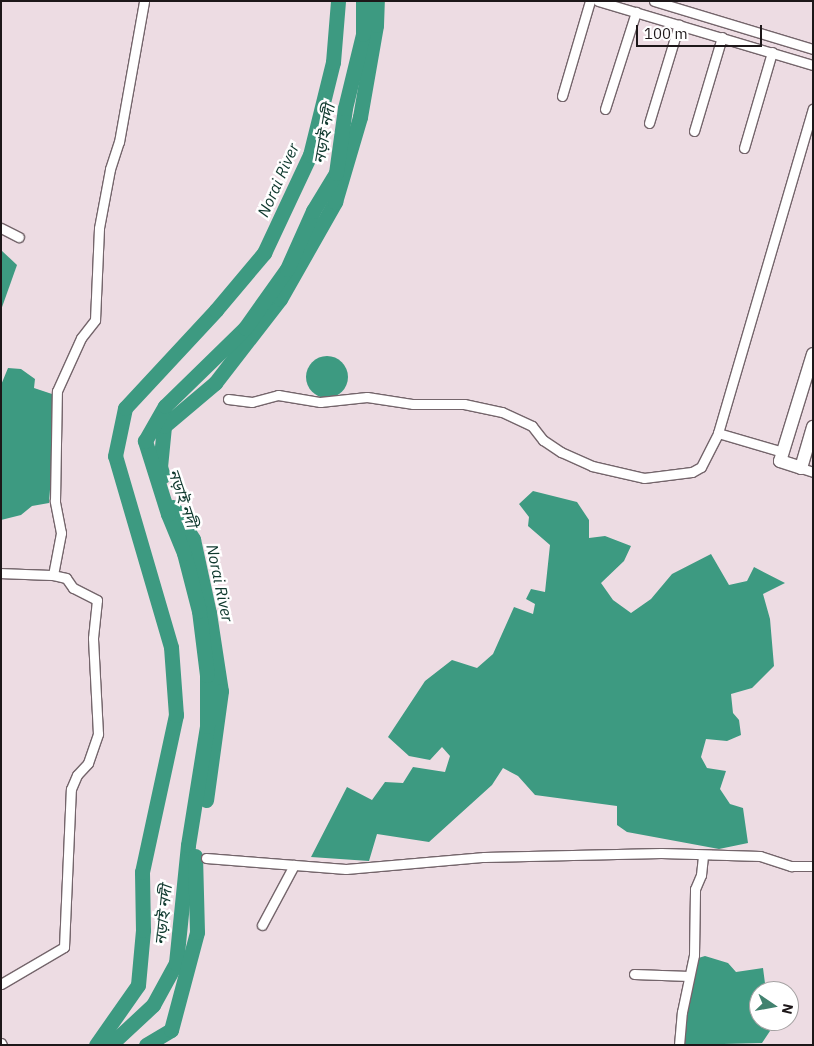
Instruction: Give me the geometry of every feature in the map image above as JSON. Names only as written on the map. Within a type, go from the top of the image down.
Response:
[{"type":"street","points":[[53,575],[61,533],[55,501],[58,391],[82,338],[95,320],[99,228],[110,169],[119,142],[144,1]]},
{"type":"street","points":[[562,96],[590,1]]},
{"type":"street","points":[[598,1],[813,65]]},
{"type":"street","points":[[654,1],[813,49]]},
{"type":"street","points":[[605,109],[636,12]]},
{"type":"street","points":[[649,123],[679,24]]},
{"type":"street","points":[[694,131],[722,37]]},
{"type":"street","points":[[744,148],[772,52]]},
{"type":"street","points":[[228,399],[252,402],[278,395],[320,402],[367,396],[413,404],[464,404],[502,412],[532,426],[543,440],[561,452],[592,466],[644,478],[673,476],[701,467],[718,433],[813,109]]},
{"type":"street","points":[[1,228],[19,237]]},
{"type":"street","points":[[813,354],[780,461],[807,470],[813,427]]},
{"type":"street","points":[[718,433],[783,452]]},
{"type":"street","points":[[1,573],[53,575],[66,578],[73,588],[97,600],[93,638],[98,734],[88,763],[77,775],[71,789],[64,947],[1,984]]},
{"type":"street","points":[[206,858],[346,869],[420,861],[569,854],[703,854],[760,856],[791,866],[813,866]]},
{"type":"street","points":[[679,1045],[694,955],[695,888],[701,875],[703,854]]},
{"type":"street","points":[[262,925],[294,865]]},
{"type":"street","points":[[634,974],[689,976]]},
{"type":"shaded area","points":[[1,250],[17,265],[1,310]]},
{"type":"shaded area","points":[[323,356],[331,356],[342,362],[348,377],[342,392],[331,398],[323,398],[312,392],[306,381],[306,373],[312,362]]},
{"type":"shaded area","points":[[8,368],[21,369],[35,379],[34,388],[52,394],[54,436],[49,503],[32,506],[21,515],[1,520],[1,385]]},
{"type":"shaded area","points":[[533,491],[577,502],[589,520],[589,538],[605,536],[631,546],[624,561],[601,583],[613,600],[631,613],[651,599],[672,574],[711,554],[729,585],[747,581],[754,567],[785,583],[763,594],[770,619],[774,666],[752,688],[731,694],[733,713],[739,720],[741,735],[727,741],[706,739],[701,757],[707,768],[726,771],[720,789],[730,804],[743,808],[748,843],[719,849],[627,832],[617,825],[617,806],[535,795],[518,776],[503,768],[492,785],[429,842],[377,834],[369,861],[311,857],[347,787],[372,800],[385,782],[403,783],[413,767],[445,772],[450,756],[442,747],[430,760],[409,756],[388,737],[425,681],[452,660],[477,668],[493,654],[514,607],[533,614],[535,604],[526,599],[531,589],[545,592],[550,545],[528,526],[529,517],[519,504]]},
{"type":"shaded area","points":[[705,956],[728,963],[736,972],[763,968],[765,981],[749,981],[749,1031],[770,1031],[762,1043],[685,1045],[684,1006],[693,984],[695,959]]},
{"type":"waterway","name":"Norai River","points":[[96,1045],[138,985],[143,930],[142,872],[176,715],[171,647],[115,456],[125,408],[216,310],[264,253],[310,155],[333,62],[338,1]]},
{"type":"waterway","name":"নড়াই নদী","points":[[110,1045],[153,1005],[176,963],[188,845],[207,726],[207,675],[199,611],[184,553],[168,514],[145,441],[165,406],[245,328],[287,269],[313,211],[336,173],[345,108],[363,34],[363,1]]},
{"type":"waterway","name":"Norai River","points":[[163,476],[160,467],[164,426],[215,383],[280,299],[335,202],[360,117],[376,25],[377,1]]},
{"type":"waterway","name":"Norai River","points":[[173,507],[193,539],[209,613],[221,691],[206,800]]},
{"type":"waterway","name":"Norai River","points":[[146,1045],[171,1030],[197,932],[195,856]]}]
